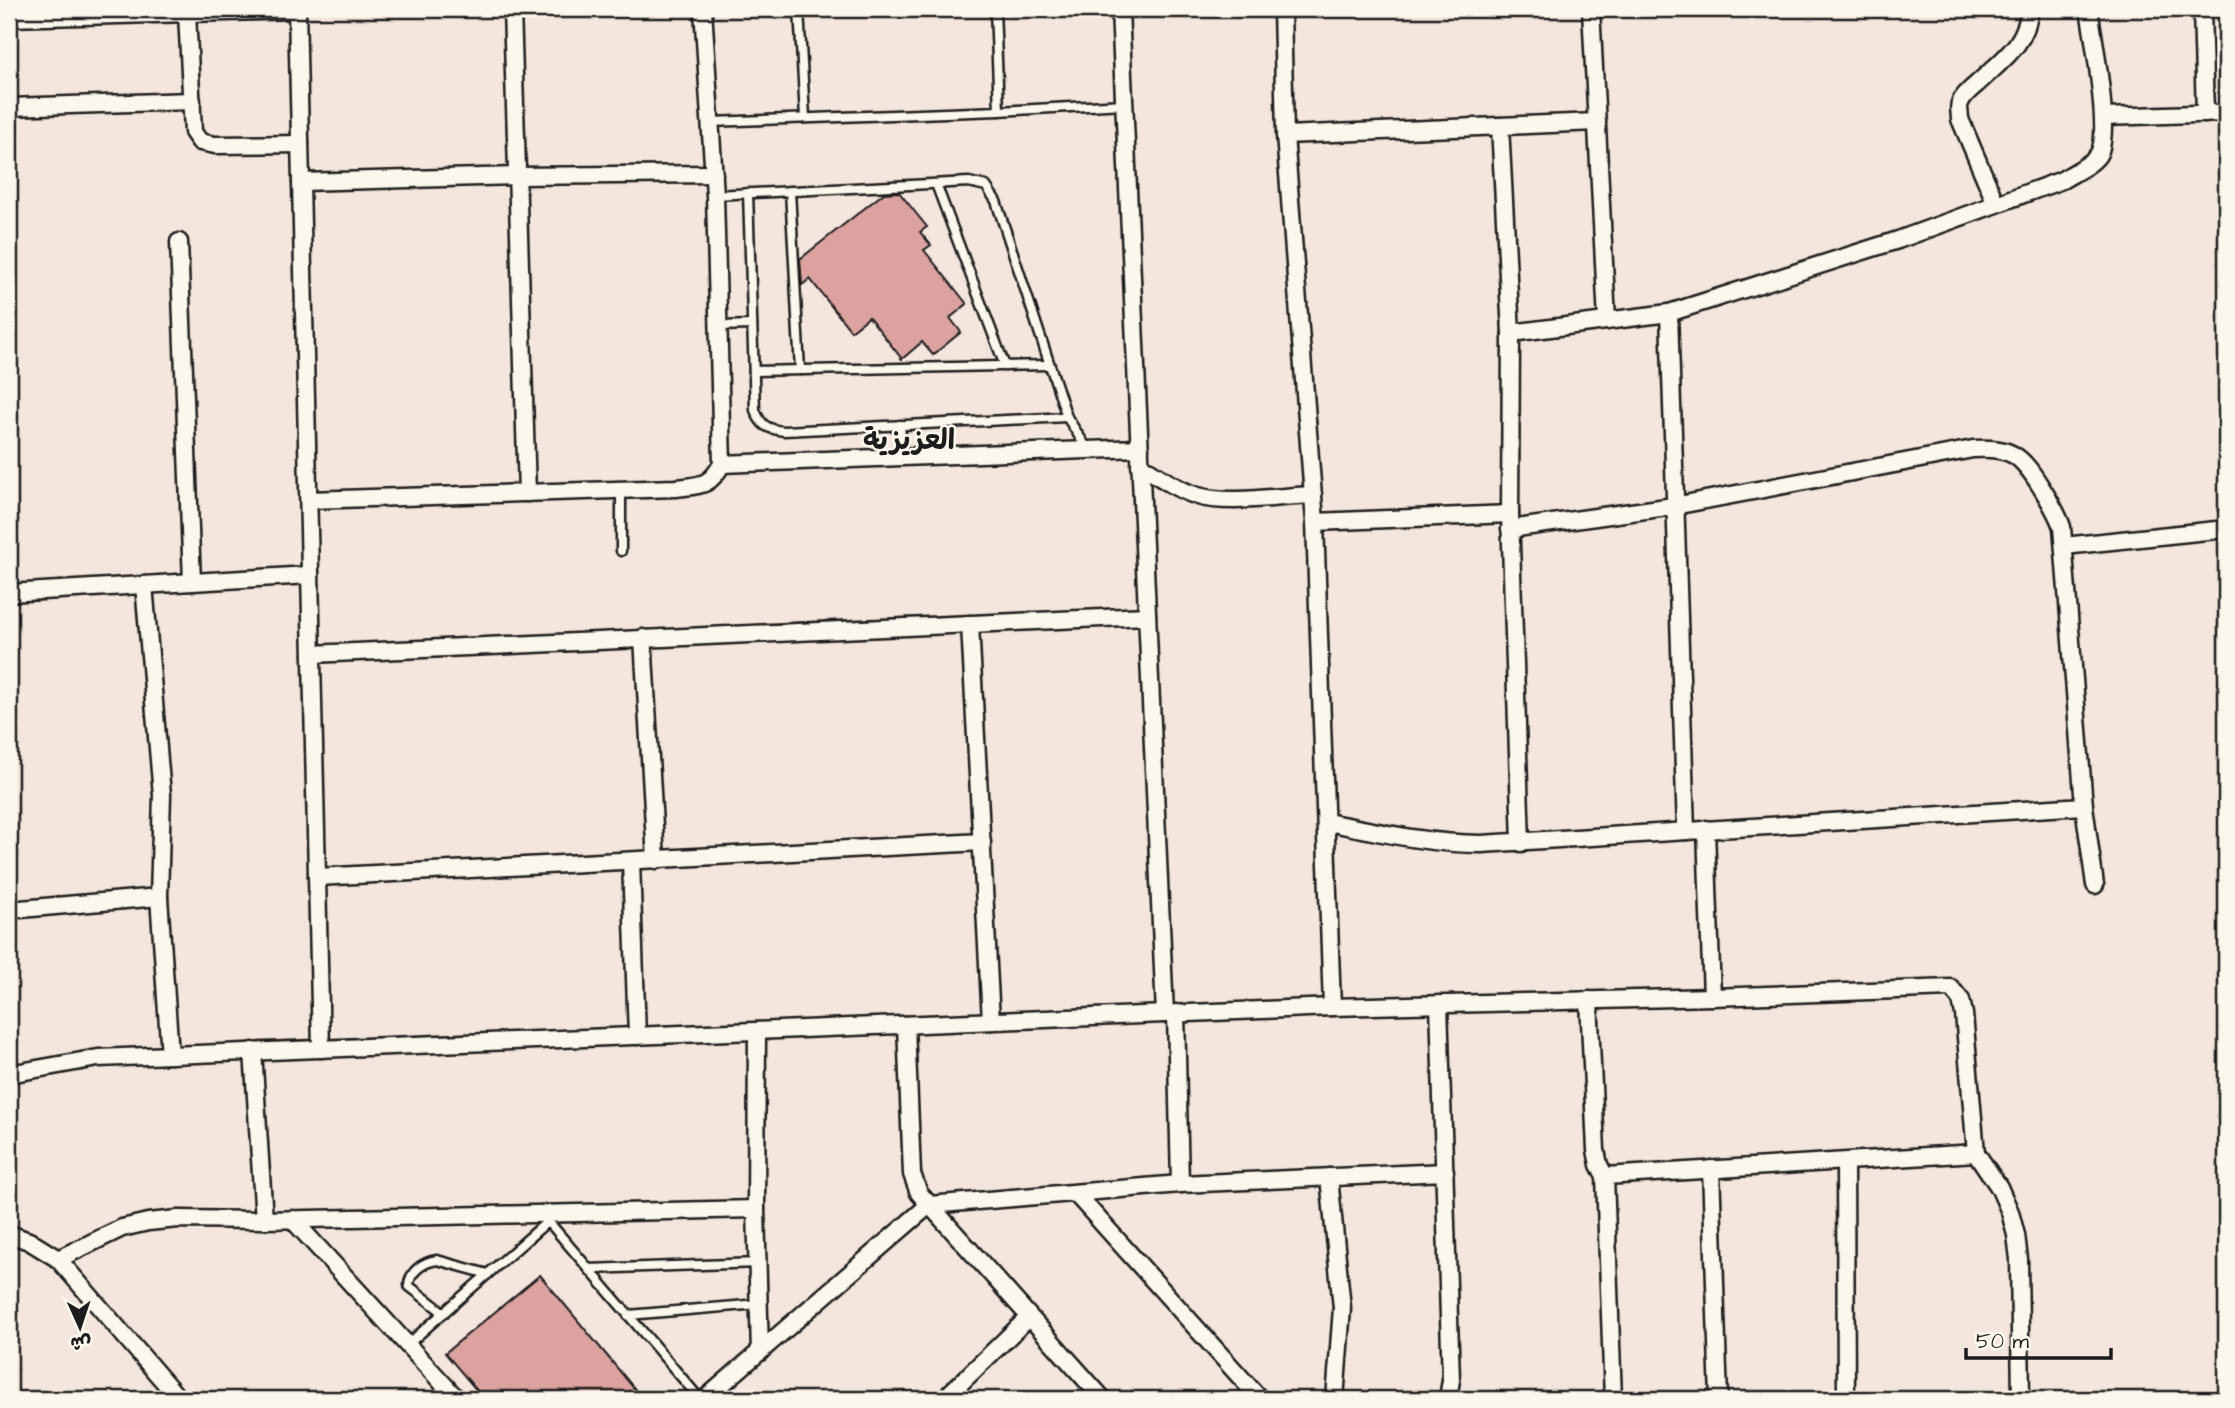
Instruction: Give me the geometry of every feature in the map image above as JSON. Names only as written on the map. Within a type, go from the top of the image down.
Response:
[{"type":"street","points":[[512,9],[527,493]]},
{"type":"street","points":[[309,500],[621,490],[698,485],[713,479],[722,464],[715,195],[703,9]]},
{"type":"street","points":[[1120,9],[1147,616],[1181,1184]]},
{"type":"street","points":[[1282,9],[1284,135],[1315,522],[1332,1007]]},
{"type":"street","points":[[1591,9],[1607,321]]},
{"type":"street","points":[[1996,204],[1960,119],[1959,104],[2022,38],[2028,26],[2029,9]]},
{"type":"street","points":[[1511,333],[1669,313],[1898,240],[2062,180],[2098,155],[2102,145],[2104,117],[2089,9]]},
{"type":"street","points":[[2202,9],[2205,114]]},
{"type":"street","points":[[9,18],[114,12],[297,10],[321,1049]]},
{"type":"street","points":[[187,13],[194,132],[200,142],[215,145],[300,144]]},
{"type":"street","points":[[9,107],[192,101]]},
{"type":"street","points":[[2104,117],[2226,113]]},
{"type":"street","points":[[1284,135],[1597,122]]},
{"type":"street","points":[[1500,126],[1511,333],[1510,521],[1521,843]]},
{"type":"street","points":[[301,182],[714,174]]},
{"type":"street","points":[[179,242],[192,582]]},
{"type":"street","points":[[1669,313],[1686,831]]},
{"type":"street","points":[[1315,522],[1510,521],[1674,506],[1973,449],[1990,448],[2009,452],[2026,463],[2056,510],[2062,527],[2084,806],[2095,885]]},
{"type":"street","points":[[722,464],[1088,450],[1140,457],[1184,491],[1200,497],[1216,499],[1313,495]]},
{"type":"street","points":[[2064,545],[2226,529]]},
{"type":"street","points":[[9,593],[310,575]]},
{"type":"street","points":[[144,585],[162,795],[159,897],[170,1055]]},
{"type":"street","points":[[312,654],[1147,616]]},
{"type":"street","points":[[970,624],[991,1021]]},
{"type":"street","points":[[643,638],[656,860]]},
{"type":"street","points":[[1327,822],[1449,844],[1521,843],[2084,806]]},
{"type":"street","points":[[1706,830],[1712,997]]},
{"type":"street","points":[[317,877],[982,842]]},
{"type":"street","points":[[631,861],[637,1036]]},
{"type":"street","points":[[9,898],[9,910],[159,897]]},
{"type":"street","points":[[9,1074],[98,1058],[1332,1007],[1951,988],[1961,1000],[1965,1014],[1976,1153],[1999,1186],[2016,1236],[2019,1259],[2021,1399]]},
{"type":"street","points":[[1589,1000],[1596,1150],[1598,1165],[1605,1176],[1613,1399]]},
{"type":"street","points":[[1439,1004],[1451,1380],[1448,1399]]},
{"type":"street","points":[[906,1025],[912,1174],[919,1193],[1102,1399]]},
{"type":"street","points":[[757,1031],[756,1209],[760,1352]]},
{"type":"street","points":[[253,1052],[264,1220]]},
{"type":"street","points":[[1605,1176],[1976,1153]]},
{"type":"street","points":[[1844,1161],[1846,1399]]},
{"type":"street","points":[[1712,1170],[1719,1399]]},
{"type":"street","points":[[705,1399],[929,1205],[1181,1184],[1444,1172]]},
{"type":"street","points":[[1329,1177],[1342,1308],[1335,1399]]},
{"type":"street","points":[[1075,1193],[1260,1399]]},
{"type":"street","points":[[58,1259],[122,1228],[178,1219],[547,1217],[756,1209]]},
{"type":"street","points":[[292,1219],[457,1399]]},
{"type":"street","points":[[9,1234],[29,1241],[58,1259],[179,1399]]},
{"type":"street","points":[[944,1399],[1028,1317]]},
{"type":"lane","points":[[799,9],[805,117]]},
{"type":"lane","points":[[995,9],[999,111]]},
{"type":"lane","points":[[710,122],[1124,104]]},
{"type":"lane","points":[[715,195],[969,182],[986,187],[996,201],[1067,417],[1088,450]]},
{"type":"lane","points":[[936,184],[1005,366]]},
{"type":"lane","points":[[790,191],[800,370]]},
{"type":"lane","points":[[748,193],[755,410],[759,423],[768,429],[784,431],[1067,417]]},
{"type":"lane","points":[[719,326],[752,325]]},
{"type":"lane","points":[[754,371],[1049,365]]},
{"type":"lane","points":[[900,425],[903,457]]},
{"type":"lane","points":[[621,490],[621,551]]},
{"type":"lane","points":[[407,1345],[488,1274],[547,1217],[700,1399]]},
{"type":"lane","points":[[444,1313],[409,1286],[412,1273],[437,1260],[488,1274]]},
{"type":"lane","points":[[589,1269],[758,1263]]},
{"type":"lane","points":[[628,1315],[759,1304]]},
{"type":"building","points":[[899,192],[927,227],[920,232],[931,245],[924,250],[967,304],[950,318],[961,332],[933,355],[922,342],[902,359],[869,317],[851,331],[810,279],[802,285],[800,259],[884,193]]},
{"type":"building","points":[[540,1275],[643,1399],[484,1399],[445,1353]]},
{"type":"district","name":"العزيزية","points":[[909,439]]}]
